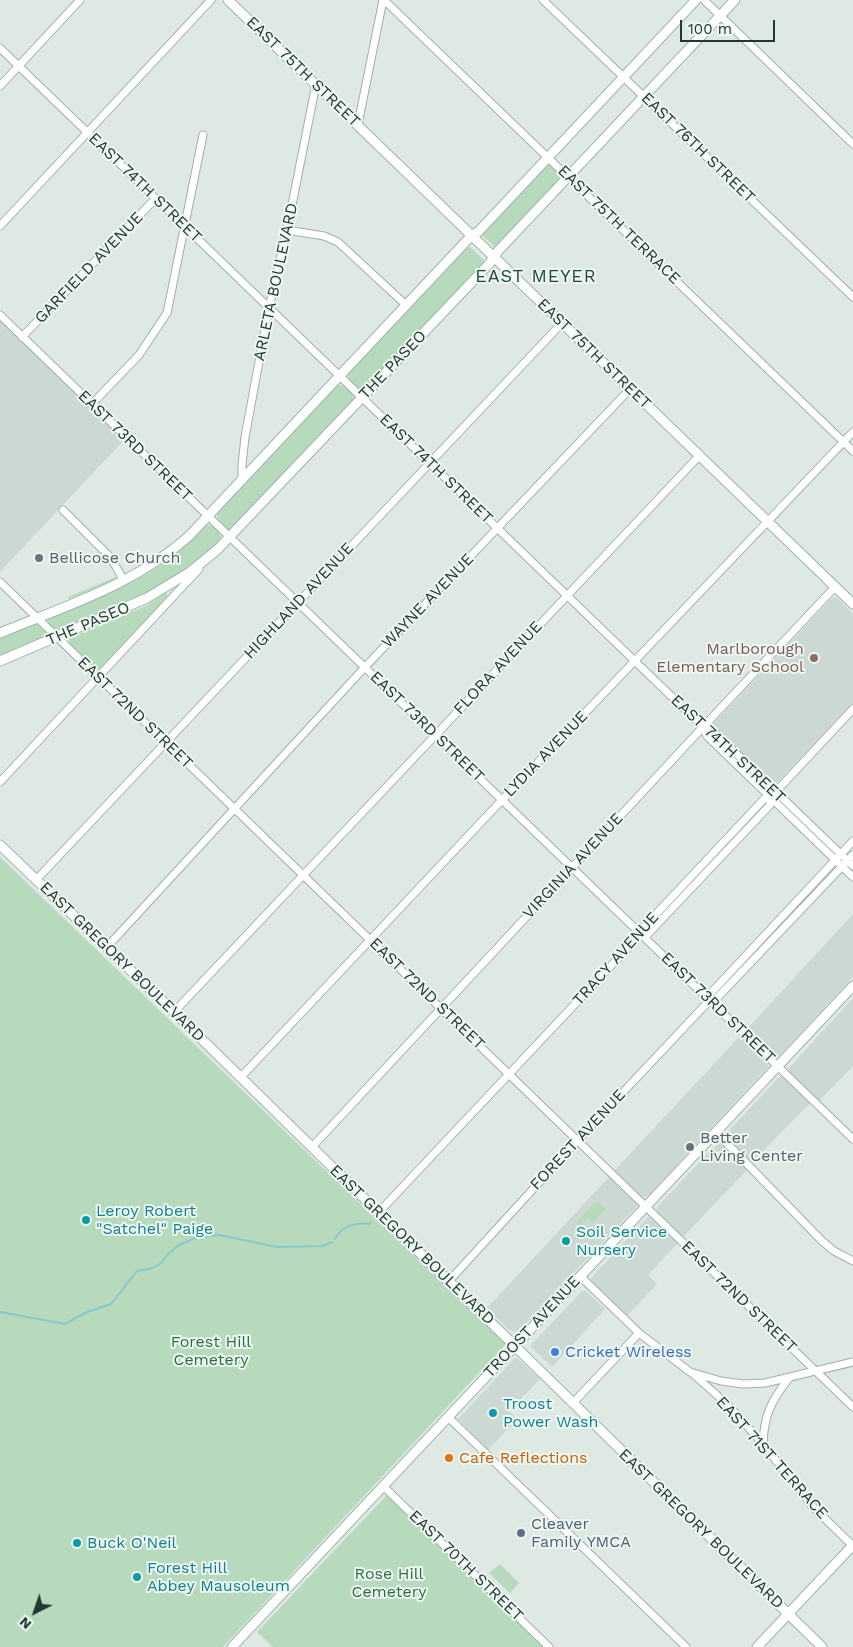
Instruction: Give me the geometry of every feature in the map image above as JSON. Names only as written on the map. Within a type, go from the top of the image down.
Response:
[{"type":"main road","name":"EAST 75TH STREET","points":[[228,0],[853,604]]},
{"type":"main road","name":"THE PASEO","points":[[0,633],[124,581],[163,558],[189,536],[696,0]]},
{"type":"main road","name":"THE PASEO","points":[[0,660],[147,598],[190,572],[217,550],[735,0]]},
{"type":"main road","name":"EAST GREGORY BOULEVARD","points":[[0,845],[241,1077],[822,1647]]},
{"type":"main road","name":"TROOST AVENUE","points":[[232,1647],[853,986]]},
{"type":"main road","points":[[757,1647],[853,1545]]},
{"type":"street","points":[[0,86],[80,0]]},
{"type":"street","points":[[0,226],[211,0]]},
{"type":"street","points":[[358,124],[383,0]]},
{"type":"street","name":"EAST 75TH TERRACE","points":[[383,0],[853,451]]},
{"type":"street","name":"EAST 76TH STREET","points":[[543,0],[853,297]]},
{"type":"street","points":[[704,0],[853,144]]},
{"type":"street","name":"EAST 74TH STREET","points":[[0,48],[703,727],[713,731],[838,857],[851,861]]},
{"type":"street","name":"ARLETA BOULEVARD","points":[[242,481],[245,437],[269,308],[287,230],[316,84]]},
{"type":"street","points":[[92,404],[139,355],[167,313],[202,135]]},
{"type":"street","name":"GARFIELD AVENUE","points":[[22,337],[155,199]]},
{"type":"street","points":[[287,230],[324,236],[338,242],[406,305]]},
{"type":"street","name":"EAST 73RD STREET","points":[[0,315],[709,1001],[852,1135]]},
{"type":"street","name":"HIGHLAND AVENUE","points":[[36,880],[562,322]]},
{"type":"street","name":"WAYNE AVENUE","points":[[107,947],[365,667],[630,389]]},
{"type":"street","name":"LYDIA AVENUE","points":[[241,1077],[853,432]]},
{"type":"street","name":"FLORA AVENUE","points":[[174,1012],[698,456]]},
{"type":"street","points":[[63,510],[111,558],[124,581]]},
{"type":"street","points":[[0,782],[217,550]]},
{"type":"street","name":"EAST 72ND STREET","points":[[0,582],[853,1407]]},
{"type":"street","name":"VIRGINIA AVENUE","points":[[312,1147],[835,587]]},
{"type":"street","name":"TRACY AVENUE","points":[[379,1212],[641,934],[642,929],[764,798],[770,798],[853,708]]},
{"type":"street","points":[[703,727],[707,736],[770,798],[838,857],[842,867],[853,878]]},
{"type":"street","points":[[851,861],[842,867],[716,1000],[709,1001],[710,994],[853,841]]},
{"type":"street","name":"FOREST AVENUE","points":[[449,1281],[709,1001]]},
{"type":"street","points":[[716,1132],[822,1240],[834,1251],[853,1261]]},
{"type":"street","name":"EAST 71ST TERRACE","points":[[580,1276],[639,1332],[728,1405],[763,1444],[813,1507],[853,1545]]},
{"type":"street","points":[[573,1402],[639,1332]]},
{"type":"street","name":"EAST 71ST TERRACE","points":[[690,1372],[721,1381],[743,1384],[765,1383],[853,1362]]},
{"type":"street","points":[[763,1444],[768,1409],[789,1378]]},
{"type":"street","points":[[448,1417],[686,1647]]},
{"type":"street","name":"EAST 70TH STREET","points":[[383,1486],[549,1647]]},
{"type":"shaded area","points":[[0,320],[124,440],[0,572]]},
{"type":"shaded area","name":"Marlborough Elementary School","points":[[833,597],[836,597],[853,614],[853,703],[774,786],[712,725]]},
{"type":"shaded area","points":[[853,914],[853,977],[779,1056],[772,1056],[746,1030]]},
{"type":"shaded area","points":[[853,998],[853,1066],[819,1101],[790,1073],[789,1068]]},
{"type":"shaded area","points":[[740,1036],[767,1062],[768,1067],[648,1196],[641,1197],[614,1171]]},
{"type":"shaded area","points":[[779,1077],[783,1077],[810,1103],[752,1162],[726,1134]]},
{"type":"shaded area","points":[[722,1143],[748,1169],[683,1237],[657,1212],[657,1207],[717,1144]]},
{"type":"shaded area","points":[[610,1176],[635,1201],[637,1206],[519,1331],[509,1330],[487,1308]]},
{"type":"shaded area","points":[[648,1217],[653,1218],[678,1243],[648,1275],[657,1284],[627,1316],[591,1282],[591,1278]]},
{"type":"shaded area","points":[[582,1291],[586,1291],[605,1309],[552,1367],[530,1346]]},
{"type":"shaded area","points":[[517,1358],[540,1379],[509,1411],[517,1419],[488,1450],[458,1419]]},
{"type":"green space","points":[[548,164],[562,177],[496,248],[481,234]]},
{"type":"green space","points":[[470,247],[484,260],[484,263],[365,390],[360,390],[349,379],[348,374]]},
{"type":"green space","points":[[338,385],[349,390],[355,401],[231,530],[223,526],[219,521],[218,512]]},
{"type":"green space","points":[[207,525],[212,526],[219,533],[221,538],[218,542],[189,566],[157,587],[135,599],[63,630],[56,630],[48,623],[50,617],[105,595],[158,567]]},
{"type":"green space","points":[[116,577],[113,581],[69,599],[68,597]]},
{"type":"green space","points":[[166,593],[169,597],[101,669],[95,669],[69,644],[69,638],[148,605]]},
{"type":"green space","points":[[33,624],[38,625],[46,633],[45,638],[0,656],[0,638]]},
{"type":"green space","points":[[767,800],[768,803],[647,929]]},
{"type":"green space","name":"Forest Hill Cemetery","points":[[0,857],[506,1344],[223,1647],[0,1647]]},
{"type":"green space","points":[[835,867],[837,868],[715,995],[715,994]]},
{"type":"green space","points":[[597,1201],[606,1209],[593,1223],[588,1218],[580,1227],[576,1223]]},
{"type":"green space","name":"Rose Hill Cemetery","points":[[386,1496],[545,1647],[273,1647],[257,1632]]},
{"type":"green space","points":[[500,1564],[519,1583],[510,1593],[489,1573]]},
{"type":"waterway","points":[[335,1239],[345,1228],[360,1224],[370,1224],[371,1222]]},
{"type":"waterway","points":[[0,1312],[65,1324],[87,1312],[111,1304],[137,1271],[153,1268],[161,1263],[179,1245],[198,1237],[219,1235],[277,1247],[323,1246],[332,1242]]},
{"type":"place","name":"Bellicose Church","points":[[39,558]]},
{"type":"place","name":"Marlborough Elementary School","points":[[814,658]]},
{"type":"place","name":"Better Living Center","points":[[690,1147]]},
{"type":"place","name":"Leroy Robert \"Satchel\" Paige","points":[[86,1220]]},
{"type":"place","name":"Soil Service Nursery","points":[[566,1241]]},
{"type":"place","name":"Cricket Wireless","points":[[555,1352]]},
{"type":"place","name":"Troost Power Wash","points":[[493,1413]]},
{"type":"place","name":"Cafe Reflections","points":[[449,1458]]},
{"type":"place","name":"Cleaver Family YMCA","points":[[521,1533]]},
{"type":"place","name":"Buck O'Neil","points":[[77,1543]]},
{"type":"place","name":"Forest Hill Abbey Mausoleum","points":[[137,1577]]},
{"type":"district","name":"EAST MEYER","points":[[536,277]]}]
